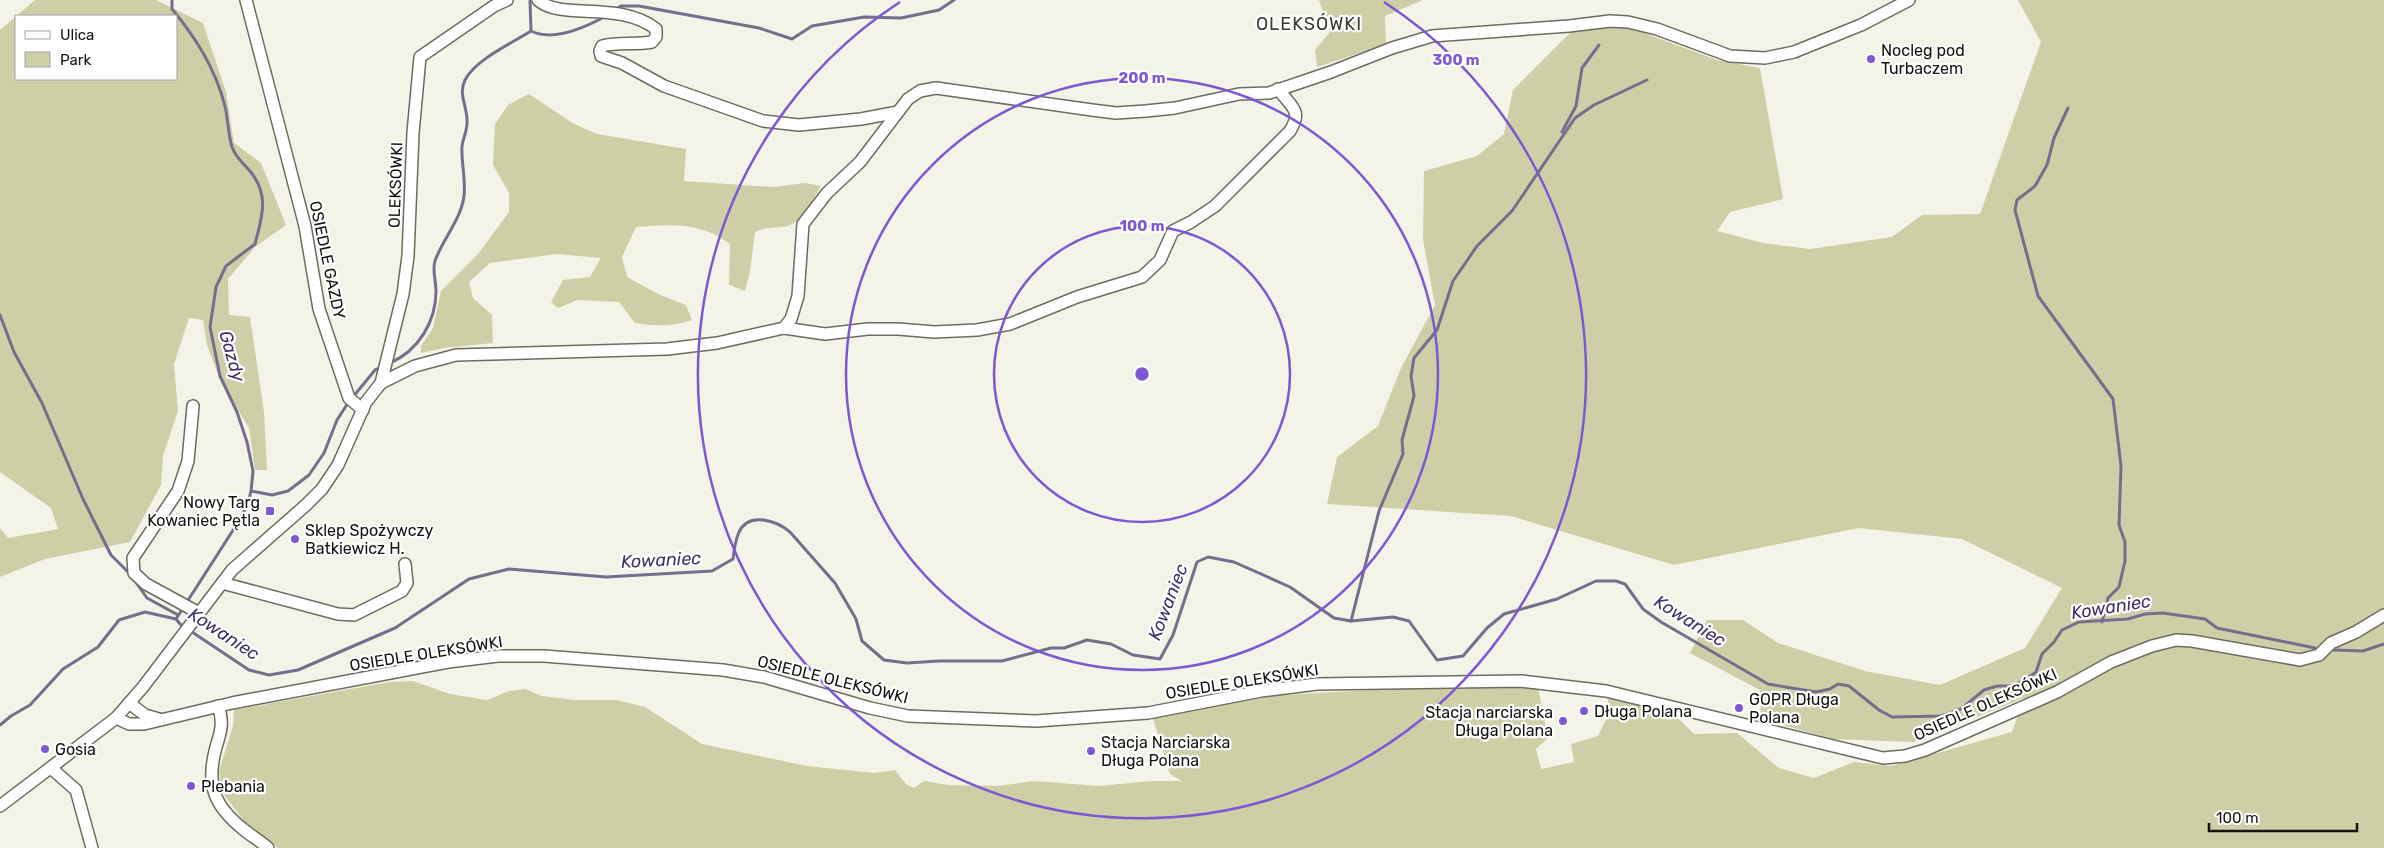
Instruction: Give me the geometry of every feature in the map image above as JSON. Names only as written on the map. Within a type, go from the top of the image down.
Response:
[{"type":"street","name":"OSIEDLE GAZDY","points":[[246,0],[305,226],[319,309],[356,404]]},
{"type":"street","name":"OLEKSÓWKI","points":[[356,404],[366,402],[381,384],[403,294],[408,256],[413,133],[420,58],[494,6],[506,0]]},
{"type":"street","points":[[538,0],[552,8],[613,11],[648,22],[656,29],[656,37],[652,42],[638,45],[611,44],[602,46],[600,52],[602,56],[622,63],[664,86],[763,121],[807,124],[862,119],[898,112]]},
{"type":"street","points":[[784,328],[791,319],[798,296],[803,224],[828,193],[860,162],[908,99],[920,91],[936,88],[1116,113],[1175,108],[1239,94],[1269,92],[1331,72],[1392,48],[1432,36],[1569,26],[1610,20],[1657,29],[1730,56],[1765,58],[1794,52],[1861,25],[1909,0]]},
{"type":"street","points":[[381,384],[415,366],[456,355],[667,350],[717,343],[784,328],[825,334],[868,329],[934,332],[976,330],[1010,324],[1077,297],[1142,277],[1160,260],[1173,231],[1215,206],[1290,131],[1297,119],[1296,112],[1278,89]]},
{"type":"street","points":[[0,806],[116,718],[130,703],[183,634],[194,612],[244,558],[322,489],[338,465],[356,404]]},
{"type":"street","points":[[193,406],[188,462],[178,491],[133,558],[134,573],[146,584],[194,612]]},
{"type":"street","points":[[222,583],[338,614],[354,615],[402,591],[406,582],[405,564]]},
{"type":"street","name":"OSIEDLE OLEKSÓWKI","points":[[116,718],[129,724],[144,724],[218,706],[448,662],[520,655],[723,670],[764,677],[870,708],[908,716],[1036,721],[1148,714],[1261,691],[1317,684],[1521,681],[1606,691],[1883,758],[1905,756],[1926,750],[2057,692],[2111,662],[2152,646],[2176,640],[2192,641],[2300,660],[2319,655],[2331,643],[2356,632],[2384,615]]},
{"type":"street","points":[[130,703],[145,715],[159,719]]},
{"type":"street","points":[[218,706],[222,717],[222,724],[211,774],[212,791],[242,828],[268,848]]},
{"type":"street","points":[[51,768],[76,790],[92,848]]},
{"type":"green space","points":[[35,0],[156,0],[203,23],[226,92],[234,143],[261,163],[286,225],[255,247],[228,279],[229,315],[250,317],[264,412],[267,470],[255,470],[249,428],[221,382],[207,345],[203,320],[189,318],[174,364],[178,411],[163,456],[161,485],[130,542],[45,559],[0,577],[0,528],[8,538],[58,529],[51,508],[0,472],[0,30],[15,17],[15,80],[178,80],[178,15],[17,15]]},
{"type":"green space","points":[[1319,0],[1423,0],[1385,16],[1386,44],[1317,67],[1315,50],[1330,32]]},
{"type":"green space","points":[[2018,0],[2384,0],[2384,848],[278,848],[247,825],[222,792],[219,771],[233,726],[234,710],[389,682],[413,681],[450,694],[487,700],[509,691],[525,689],[542,696],[574,700],[617,700],[645,707],[702,744],[807,766],[874,773],[895,770],[906,784],[914,788],[924,781],[948,785],[998,786],[1034,781],[1099,786],[1150,781],[1182,781],[1170,774],[1152,715],[1281,695],[1407,688],[1538,688],[1548,738],[1536,749],[1541,769],[1574,762],[1571,744],[1598,736],[1608,715],[1608,698],[1674,714],[1694,734],[1737,733],[1779,768],[1814,778],[1854,762],[1891,766],[2012,732],[2024,698],[1914,742],[1833,739],[1761,719],[1760,690],[1690,653],[1707,620],[1743,620],[1778,643],[1865,671],[1940,685],[2025,648],[2062,588],[1962,539],[1859,528],[1674,565],[1511,516],[1327,504],[1337,457],[1378,426],[1401,368],[1435,305],[1423,240],[1424,171],[1477,156],[1504,134],[1513,90],[1572,31],[1610,25],[1631,28],[1717,60],[1760,68],[1783,199],[1730,212],[1717,231],[1763,243],[1810,249],[1892,237],[1922,215],[1980,214],[2041,42]]},
{"type":"green space","points":[[529,94],[574,124],[597,134],[686,149],[684,181],[773,187],[805,183],[821,186],[810,206],[794,223],[788,226],[765,228],[755,232],[750,271],[745,291],[729,285],[730,244],[719,237],[697,228],[685,226],[636,227],[622,257],[627,277],[658,294],[686,305],[692,320],[664,325],[635,323],[619,302],[578,300],[558,308],[551,302],[563,280],[590,277],[601,258],[557,254],[490,263],[469,282],[473,298],[492,315],[493,343],[444,348],[421,353],[421,346],[433,328],[441,291],[478,254],[509,212],[509,193],[493,165],[495,124],[508,105]]},
{"type":"waterway","name":"Gazdy","points":[[172,0],[172,9],[177,15]]},
{"type":"waterway","points":[[615,10],[621,6],[639,6],[759,28],[792,39],[812,26],[864,17],[901,18],[939,10],[954,0]]},
{"type":"waterway","points":[[530,1],[531,31]]},
{"type":"waterway","points":[[390,363],[409,351],[424,334],[429,324],[435,303],[435,261],[456,221],[462,205],[464,196],[462,146],[467,123],[462,90],[465,80],[485,59],[531,31],[549,35],[559,34],[589,25],[606,16]]},
{"type":"waterway","name":"Gazdy","points":[[176,619],[237,524],[248,504],[251,491],[253,471],[247,442],[237,412],[220,376],[210,327],[216,287],[226,266],[255,244],[263,206],[260,189],[256,180],[232,147],[225,106],[216,79],[197,42],[178,17]]},
{"type":"waterway","points":[[1562,132],[1576,106],[1582,68],[1599,45]]},
{"type":"waterway","points":[[1351,621],[1379,511],[1403,454],[1402,440],[1414,396],[1411,376],[1414,358],[1437,330],[1453,281],[1477,246],[1512,211],[1575,118],[1594,105],[1647,80]]},
{"type":"waterway","points":[[2068,108],[2054,138],[2047,165],[2035,186],[2017,200],[2015,210],[2038,296],[2113,399],[2121,466],[2119,525],[2125,542],[2125,561],[2119,587],[2108,598],[2102,622]]},
{"type":"waterway","points":[[0,315],[14,352],[42,403],[83,499],[111,555],[130,574]]},
{"type":"waterway","points":[[251,491],[272,495],[288,491],[309,475],[324,453],[337,420],[348,403],[375,370],[382,367]]},
{"type":"waterway","name":"Kowaniec","points":[[0,725],[30,705],[63,669],[98,647],[119,620],[145,612],[176,619],[180,624],[249,670],[269,675],[298,670],[395,628],[469,579],[509,569],[606,577],[712,571],[733,559],[739,532],[749,522],[756,520],[778,524],[790,532],[835,583],[856,619],[862,641],[884,660],[907,663],[1002,661],[1051,648],[1064,648],[1087,640],[1111,644],[1133,655],[1160,659],[1173,635],[1197,562],[1208,557],[1234,562],[1290,587],[1334,618],[1351,621],[1393,617],[1409,621],[1437,660],[1463,656],[1487,628],[1504,614],[1557,599],[1596,581],[1616,581],[1625,584],[1643,609],[1661,622],[1768,684],[1816,692],[1830,689],[1838,684],[1849,686],[1879,710],[1892,717],[1941,716],[1961,709],[1984,690],[1997,686],[2012,686],[2025,680],[2036,672],[2042,654],[2054,642],[2062,630],[2079,622],[2128,619],[2145,614],[2163,613],[2205,619],[2217,628],[2315,648]]},
{"type":"waterway","points":[[135,581],[147,598],[178,615]]},
{"type":"waterway","name":"Kowaniec","points":[[2334,650],[2363,651],[2384,644]]},
{"type":"place","name":"Nocleg pod Turbaczem","points":[[1871,59]]},
{"type":"place","name":"Nowy Targ Kowaniec Pętla","points":[[270,511]]},
{"type":"place","name":"Sklep Spożywczy Batkiewicz H.","points":[[295,539]]},
{"type":"place","name":"GOPR Długa Polana","points":[[1739,708]]},
{"type":"place","name":"Długa Polana","points":[[1584,711]]},
{"type":"place","name":"Stacja narciarska Długa Polana","points":[[1563,721]]},
{"type":"place","name":"Gosia","points":[[45,749]]},
{"type":"place","name":"Stacja Narciarska Długa Polana","points":[[1091,751]]},
{"type":"place","name":"Plebania","points":[[191,786]]},
{"type":"district","name":"OLEKSÓWKI","points":[[1309,24]]}]
